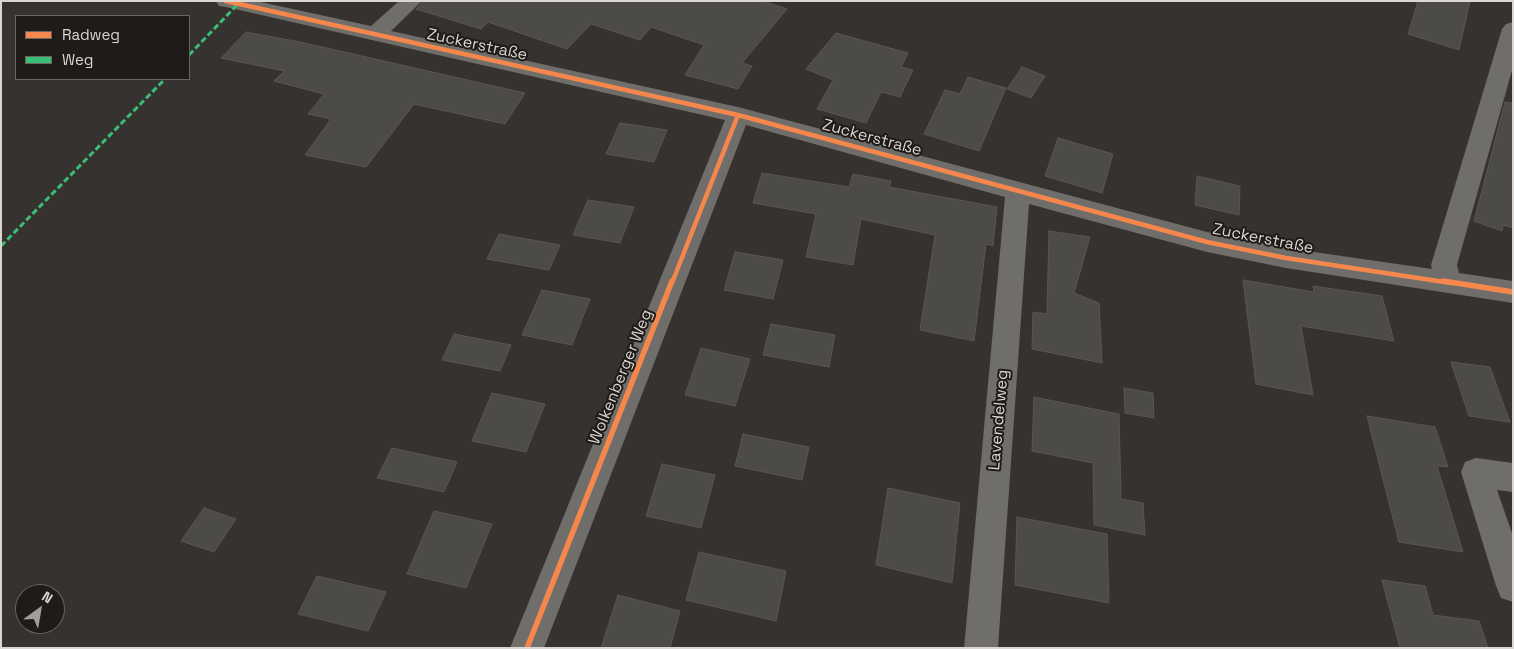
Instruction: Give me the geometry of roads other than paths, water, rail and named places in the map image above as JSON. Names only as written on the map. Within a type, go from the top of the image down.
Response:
[{"type":"street","name":"Zuckerstraße","points":[[226,1],[738,115],[1207,242],[1286,258],[1513,292]]},
{"type":"street","points":[[374,35],[412,1]]},
{"type":"street","points":[[1448,283],[1444,265],[1513,29]]},
{"type":"street","name":"Wolkenberger Weg","points":[[527,648],[738,115]]},
{"type":"street","name":"Lavendelweg","points":[[981,648],[1018,192]]},
{"type":"street","points":[[1513,478],[1476,472],[1513,586]]}]
